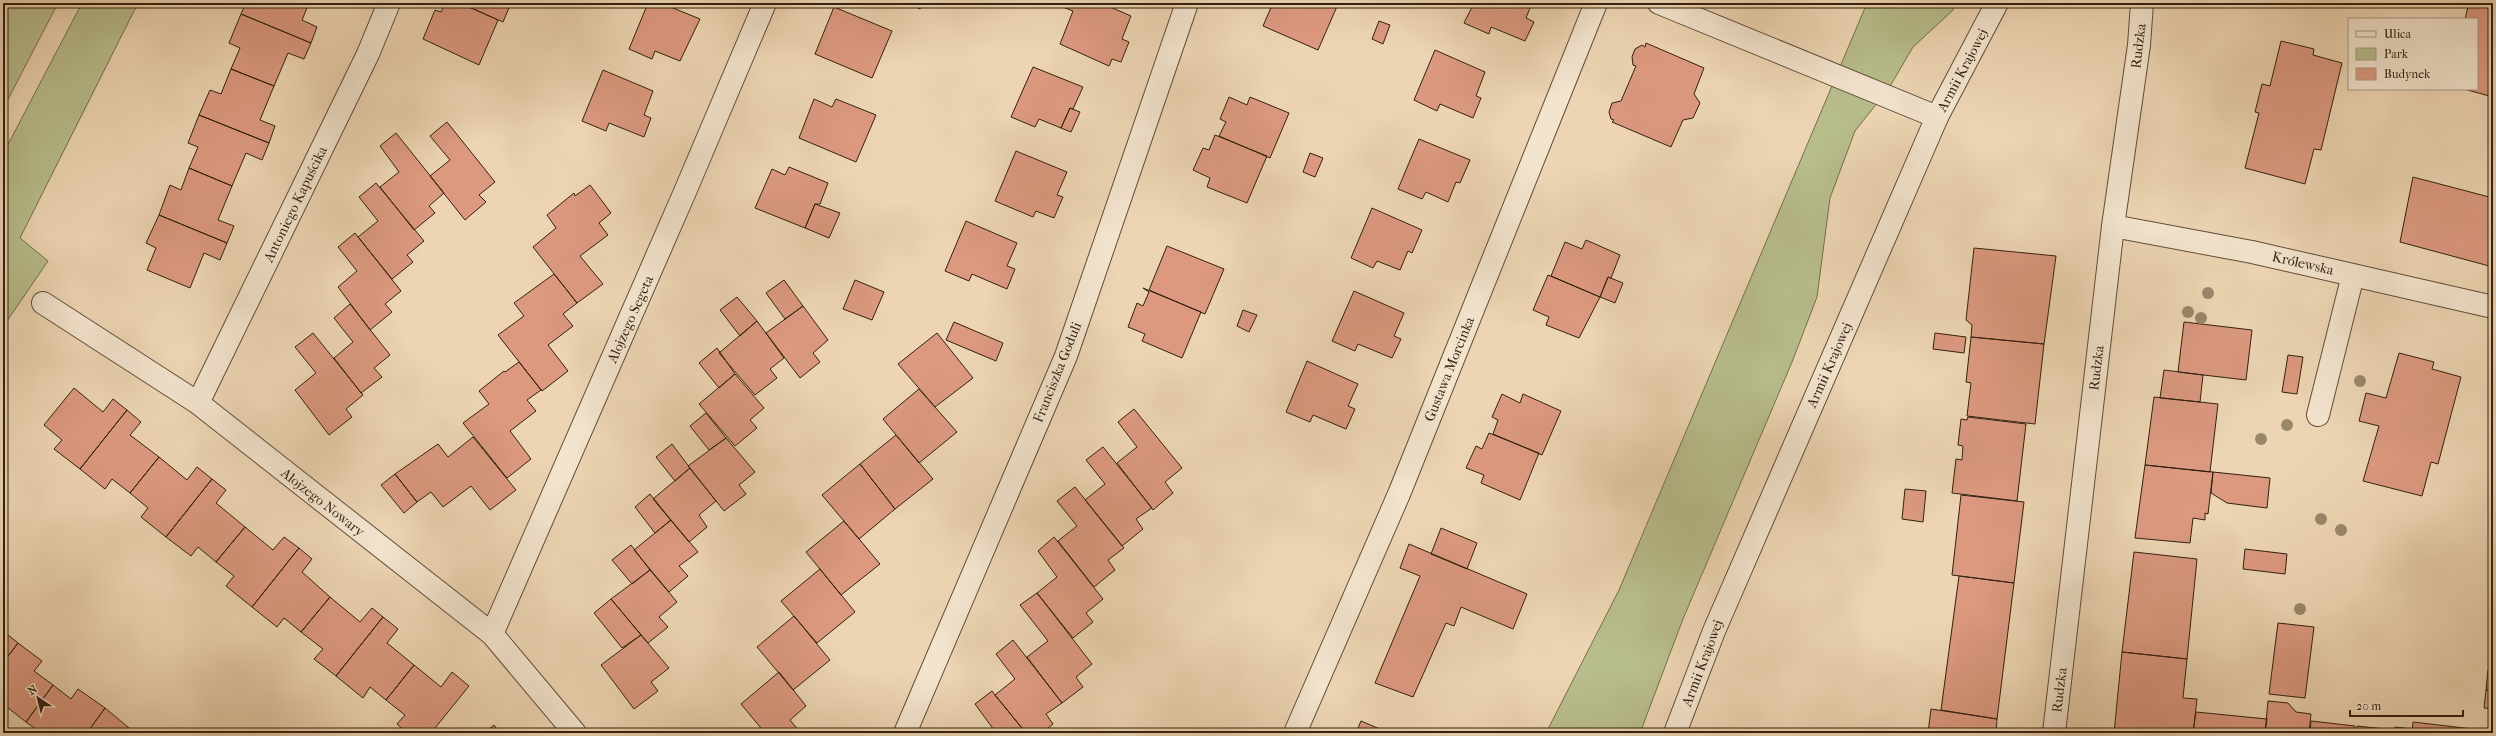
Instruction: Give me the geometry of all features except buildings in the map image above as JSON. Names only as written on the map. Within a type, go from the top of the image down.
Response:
[{"type":"street","name":"Antoniego Kapuścika","points":[[198,403],[368,54],[389,3]]},
{"type":"street","name":"Alojzego Segeta","points":[[492,634],[681,201],[765,3]]},
{"type":"street","name":"Franciszka Goduli","points":[[904,733],[1066,356],[1187,3]]},
{"type":"street","name":"Gustawa Morcinka","points":[[1295,733],[1399,494],[1596,3]]},
{"type":"street","points":[[1660,3],[1937,117]]},
{"type":"street","name":"Armii Krajowej","points":[[1675,733],[1714,631],[1937,117],[1997,3]]},
{"type":"street","name":"Rudzka","points":[[2054,733],[2112,226],[2139,45],[2142,3]]},
{"type":"street","name":"Królewska","points":[[2112,226],[2252,252],[2493,307]]},
{"type":"street","points":[[2318,415],[2353,275]]},
{"type":"street","name":"Alojzego Nowary","points":[[43,303],[198,403],[492,634],[576,733]]},
{"type":"green space","points":[[3,3],[58,3],[3,109]]},
{"type":"green space","points":[[82,3],[138,3],[20,238],[48,261],[3,327],[3,154]]},
{"type":"green space","points":[[1867,3],[1957,3],[1952,11],[1913,47],[1889,88],[1855,131],[1830,198],[1817,297],[1792,362],[1683,619],[1640,733],[1546,733],[1619,590]]}]
